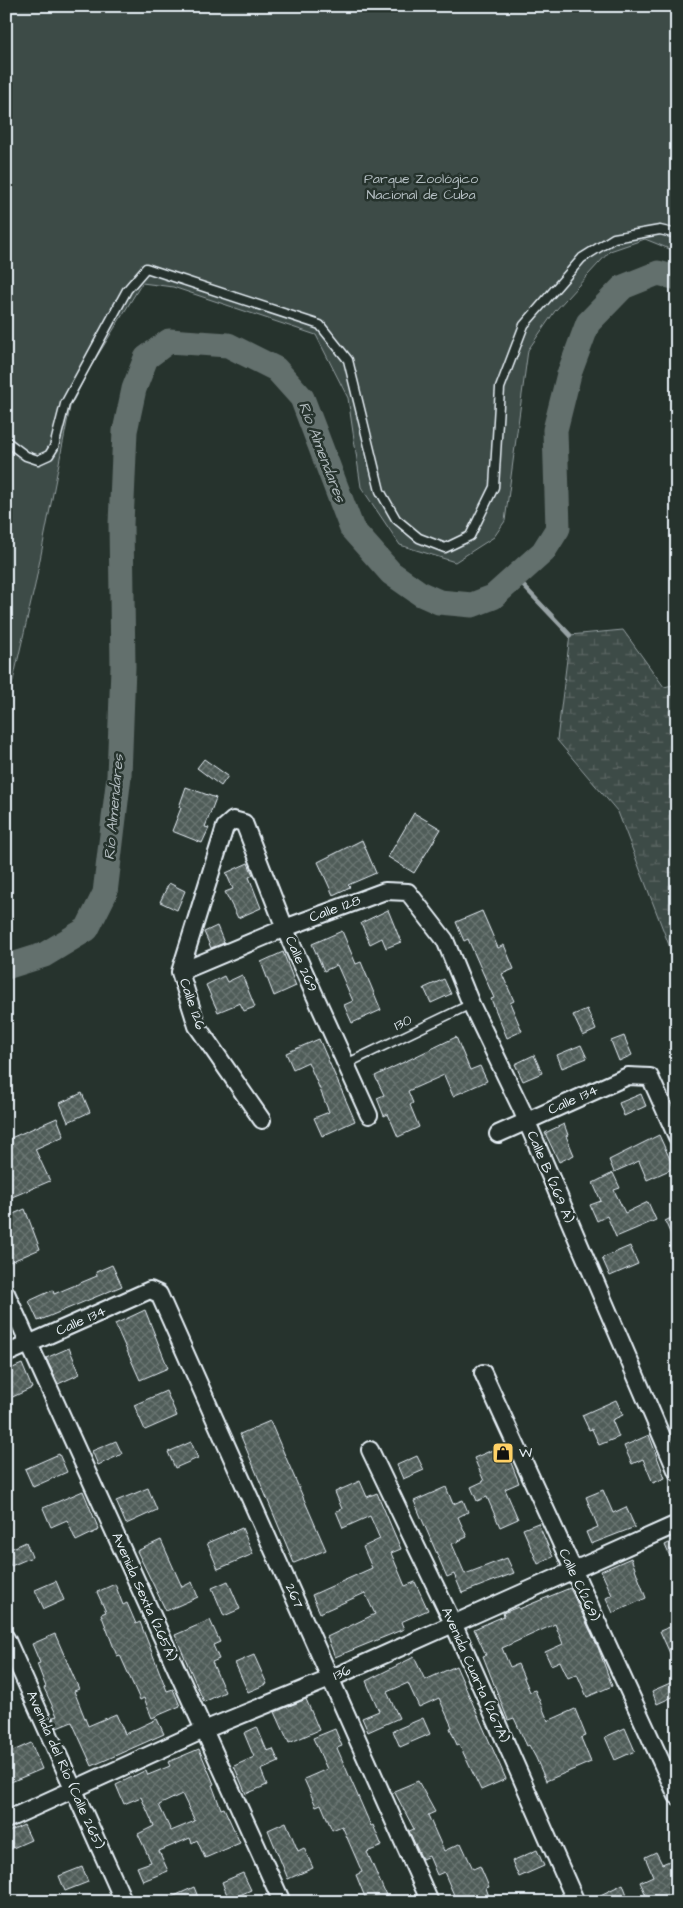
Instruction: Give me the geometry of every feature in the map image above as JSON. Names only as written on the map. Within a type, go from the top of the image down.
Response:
[{"type":"street","name":"Calle 269","points":[[234,820],[244,823],[285,928],[368,1115]]},
{"type":"street","name":"Calle 126","points":[[234,820],[225,827],[180,972],[197,1026],[262,1120]]},
{"type":"street","name":"Calle 128","points":[[180,972],[285,928],[386,891],[408,892]]},
{"type":"street","name":"Calle B (269 A)","points":[[408,892],[445,940],[471,1004],[525,1121],[677,1472]]},
{"type":"street","name":"Calle 134","points":[[498,1134],[628,1076],[650,1077],[677,1137]]},
{"type":"street","name":"Calle 134","points":[[6,1354],[150,1290],[156,1291]]},
{"type":"street","name":"267","points":[[156,1291],[332,1678],[430,1902]]},
{"type":"street","name":"Avenida Sexta (265A)","points":[[6,1293],[282,1902]]},
{"type":"street","name":"Calle C(269)","points":[[483,1373],[677,1796]]},
{"type":"street","name":"Avenida Cuarta (267A)","points":[[370,1450],[453,1623],[576,1902]]},
{"type":"street","name":"136","points":[[6,1820],[204,1730],[332,1678],[677,1524]]},
{"type":"street","name":"Avenida del Río (Calle 265)","points":[[6,1638],[124,1902]]},
{"type":"lane","points":[[6,441],[26,456],[38,460],[48,455],[54,447],[65,404],[127,290],[146,268],[320,324],[348,360],[380,491],[396,519],[419,538],[446,548],[470,536],[494,487],[500,388],[524,325],[582,258],[614,238],[660,230],[677,234]]},
{"type":"lane","name":"130","points":[[346,1064],[471,1004]]},
{"type":"green space","name":"Parque Zoológico Nacional de Cuba","points":[[6,6],[677,6],[677,252],[645,239],[610,251],[555,311],[528,350],[505,521],[494,537],[455,562],[400,545],[361,487],[348,398],[316,335],[173,287],[142,283],[90,368],[70,407],[35,585],[6,711]]},
{"type":"green space","points":[[623,630],[664,687],[677,684],[677,966],[618,812],[557,740],[570,635]]},
{"type":"building","points":[[204,759],[228,776],[221,786],[197,768]]},
{"type":"building","points":[[186,787],[216,798],[205,827],[209,828],[202,843],[172,831],[181,808],[179,807]]},
{"type":"building","points":[[414,813],[441,829],[414,873],[388,857]]},
{"type":"building","points":[[362,840],[376,873],[348,885],[350,887],[333,895],[318,862]]},
{"type":"building","points":[[248,863],[253,875],[249,877],[261,908],[238,918],[225,892],[233,889],[226,873]]},
{"type":"building","points":[[169,883],[185,891],[177,910],[160,902]]},
{"type":"building","points":[[388,910],[401,942],[386,948],[382,938],[370,944],[361,923]]},
{"type":"building","points":[[482,911],[498,948],[504,945],[514,969],[502,974],[514,1001],[510,1003],[522,1031],[507,1038],[491,999],[494,998],[468,939],[464,941],[456,922]]},
{"type":"building","points":[[217,926],[224,943],[211,948],[204,932]]},
{"type":"building","points":[[342,931],[356,964],[361,962],[381,1010],[352,1023],[344,1005],[353,1001],[337,965],[324,971],[312,944]]},
{"type":"building","points":[[283,952],[296,986],[274,996],[261,962]]},
{"type":"building","points":[[242,975],[255,1007],[244,1011],[240,1003],[218,1012],[206,985],[224,976],[227,982]]},
{"type":"building","points":[[444,979],[451,994],[431,1003],[424,988]]},
{"type":"building","points":[[587,1009],[596,1030],[583,1036],[573,1015]]},
{"type":"building","points":[[624,1036],[632,1055],[619,1061],[611,1041]]},
{"type":"building","points":[[456,1037],[470,1070],[480,1066],[487,1081],[453,1096],[444,1075],[408,1091],[413,1103],[410,1105],[419,1127],[398,1137],[388,1114],[384,1116],[377,1098],[384,1095],[375,1076]]},
{"type":"building","points":[[319,1039],[355,1121],[322,1136],[314,1118],[329,1112],[319,1087],[308,1062],[293,1069],[286,1053]]},
{"type":"building","points":[[581,1045],[587,1058],[562,1068],[557,1055]]},
{"type":"building","points":[[534,1055],[542,1073],[523,1081],[515,1064]]},
{"type":"building","points":[[82,1093],[90,1112],[68,1122],[60,1103]]},
{"type":"building","points":[[641,1094],[646,1106],[624,1116],[619,1103]]},
{"type":"building","points":[[57,1118],[64,1136],[35,1149],[50,1181],[12,1197],[6,1184],[6,1140]]},
{"type":"building","points":[[564,1124],[568,1135],[566,1136],[574,1155],[559,1162],[545,1133]]},
{"type":"building","points":[[659,1135],[674,1168],[647,1180],[639,1161],[614,1172],[609,1160]]},
{"type":"building","points":[[613,1173],[620,1188],[614,1190],[625,1213],[648,1202],[656,1220],[616,1237],[607,1216],[597,1221],[590,1205],[601,1201],[593,1183]]},
{"type":"building","points":[[25,1209],[40,1249],[10,1262],[6,1252],[6,1217]]},
{"type":"building","points":[[677,1215],[677,1249],[665,1221]]},
{"type":"building","points":[[630,1246],[638,1264],[610,1276],[602,1258]]},
{"type":"building","points":[[112,1265],[122,1286],[38,1321],[29,1301],[53,1290],[54,1294],[97,1276],[96,1272]]},
{"type":"building","points":[[145,1310],[168,1368],[140,1380],[115,1324]]},
{"type":"building","points":[[69,1348],[80,1374],[58,1384],[46,1358]]},
{"type":"building","points":[[22,1364],[32,1388],[6,1400],[6,1371]]},
{"type":"building","points":[[166,1391],[177,1416],[145,1430],[134,1405]]},
{"type":"building","points":[[616,1400],[623,1415],[612,1420],[619,1437],[599,1445],[592,1429],[589,1430],[582,1415]]},
{"type":"building","points":[[270,1421],[326,1550],[294,1563],[240,1434]]},
{"type":"building","points":[[649,1435],[665,1478],[653,1483],[643,1459],[632,1464],[624,1446]]},
{"type":"building","points":[[116,1441],[122,1454],[98,1465],[92,1451]]},
{"type":"building","points":[[191,1442],[198,1458],[175,1468],[168,1452]]},
{"type":"building","points":[[504,1445],[519,1483],[505,1489],[518,1519],[500,1527],[487,1497],[477,1501],[471,1487],[484,1481],[474,1458]]},
{"type":"building","points":[[59,1454],[67,1472],[33,1487],[25,1469]]},
{"type":"building","points":[[417,1456],[424,1470],[403,1479],[397,1465]]},
{"type":"building","points":[[360,1481],[367,1497],[377,1493],[401,1549],[391,1553],[405,1586],[415,1582],[428,1610],[401,1622],[404,1629],[335,1657],[327,1637],[375,1614],[365,1593],[320,1613],[312,1595],[372,1568],[363,1547],[380,1539],[370,1516],[343,1528],[336,1511],[342,1509],[335,1492]]},
{"type":"building","points":[[446,1487],[453,1504],[463,1500],[468,1512],[458,1517],[467,1537],[452,1544],[465,1574],[507,1558],[514,1573],[462,1593],[454,1574],[447,1577],[414,1501]]},
{"type":"building","points":[[148,1488],[157,1510],[126,1524],[116,1501]]},
{"type":"building","points":[[603,1490],[613,1513],[626,1507],[635,1527],[591,1544],[586,1532],[598,1527],[586,1497]]},
{"type":"building","points":[[83,1491],[99,1530],[76,1541],[67,1520],[51,1527],[43,1508]]},
{"type":"building","points":[[538,1523],[553,1557],[538,1564],[523,1529]]},
{"type":"building","points":[[242,1528],[253,1554],[218,1569],[207,1543]]},
{"type":"building","points":[[677,1539],[677,1573],[665,1545]]},
{"type":"building","points":[[161,1540],[182,1587],[192,1582],[198,1597],[166,1611],[137,1551]]},
{"type":"building","points":[[26,1542],[32,1557],[11,1566],[6,1551]]},
{"type":"building","points":[[631,1558],[646,1598],[613,1613],[606,1598],[612,1595],[601,1571]]},
{"type":"building","points":[[56,1581],[64,1600],[44,1609],[35,1590]]},
{"type":"building","points":[[228,1581],[240,1609],[224,1616],[212,1588]]},
{"type":"building","points":[[115,1584],[123,1605],[127,1603],[136,1624],[140,1622],[167,1691],[173,1689],[180,1706],[152,1718],[144,1698],[140,1700],[120,1655],[117,1656],[101,1614],[106,1612],[97,1592]]},
{"type":"building","points":[[570,1588],[598,1647],[612,1686],[587,1697],[577,1674],[568,1678],[560,1661],[551,1665],[545,1652],[563,1644],[555,1624],[502,1648],[510,1667],[518,1664],[530,1692],[535,1690],[548,1721],[575,1709],[586,1736],[581,1738],[591,1762],[546,1781],[536,1758],[529,1745],[527,1746],[514,1718],[508,1720],[483,1656],[486,1655],[474,1629],[504,1616],[503,1613],[518,1607],[519,1609]]},
{"type":"building","points":[[210,1620],[220,1642],[213,1645],[219,1659],[212,1662],[225,1692],[204,1702],[175,1635]]},
{"type":"building","points":[[677,1624],[677,1669],[660,1631]]},
{"type":"building","points":[[55,1634],[79,1689],[74,1691],[88,1726],[116,1714],[125,1734],[157,1719],[164,1734],[92,1766],[72,1722],[57,1728],[53,1717],[57,1716],[44,1688],[46,1687],[37,1664],[40,1663],[32,1644]]},
{"type":"building","points":[[254,1655],[267,1684],[248,1692],[235,1663]]},
{"type":"building","points":[[414,1657],[425,1680],[456,1666],[506,1779],[481,1790],[459,1744],[457,1745],[450,1728],[452,1727],[439,1698],[419,1707],[408,1683],[387,1692],[399,1718],[368,1732],[362,1718],[379,1711],[366,1681]]},
{"type":"building","points":[[677,1680],[677,1695],[657,1704],[652,1691]]},
{"type":"building","points":[[306,1699],[319,1730],[289,1743],[275,1712]]},
{"type":"building","points":[[423,1718],[430,1734],[400,1747],[393,1731]]},
{"type":"building","points":[[257,1727],[267,1751],[273,1749],[279,1762],[261,1770],[267,1785],[246,1794],[234,1766],[254,1757],[244,1733]]},
{"type":"building","points":[[625,1728],[635,1751],[615,1760],[605,1737]]},
{"type":"building","points":[[335,1729],[342,1746],[337,1748],[371,1826],[373,1825],[382,1846],[367,1852],[389,1902],[367,1902],[356,1875],[362,1872],[342,1826],[332,1830],[321,1804],[316,1806],[304,1779],[327,1769],[313,1738]]},
{"type":"building","points":[[31,1743],[42,1769],[6,1784],[6,1754]]},
{"type":"building","points":[[199,1749],[214,1784],[212,1785],[221,1809],[224,1808],[240,1843],[205,1858],[197,1840],[192,1843],[190,1838],[159,1851],[168,1871],[143,1881],[137,1867],[151,1862],[138,1834],[154,1826],[141,1797],[124,1804],[116,1785],[146,1770],[148,1775],[170,1766],[168,1762]],"holes":[[[182,1794],[195,1821],[171,1831],[159,1805]]]},
{"type":"building","points":[[418,1781],[435,1812],[428,1815],[444,1851],[461,1843],[473,1869],[480,1866],[489,1887],[486,1888],[491,1902],[457,1902],[444,1872],[437,1875],[429,1856],[422,1859],[409,1831],[414,1829],[394,1791]]},
{"type":"building","points":[[286,1822],[298,1851],[304,1848],[313,1868],[288,1879],[268,1830]]},
{"type":"building","points":[[24,1825],[31,1840],[6,1851],[6,1833]]},
{"type":"building","points":[[537,1850],[544,1866],[519,1877],[512,1861]]},
{"type":"building","points":[[656,1852],[662,1864],[677,1858],[677,1902],[649,1902],[640,1882],[653,1876],[645,1857]]},
{"type":"building","points":[[82,1867],[88,1882],[65,1891],[59,1876]]},
{"type":"building","points":[[243,1873],[251,1890],[229,1900],[222,1882]]},
{"type":"building","points":[[623,1884],[627,1895],[612,1902],[586,1902]]},
{"type":"building","points":[[194,1887],[200,1902],[161,1902]]},
{"type":"waterway","name":"Río Almendares","points":[[6,967],[44,955],[87,929],[105,893],[119,776],[123,667],[121,524],[125,431],[134,389],[146,358],[169,341],[228,345],[276,369],[302,398],[352,529],[391,573],[421,594],[439,602],[472,605],[493,597],[543,552],[558,528],[555,430],[569,374],[588,323],[623,287],[658,273],[677,278]]},
{"type":"waterway","points":[[515,577],[570,635]]},
{"type":"place","name":"W","points":[[503,1453]]}]
